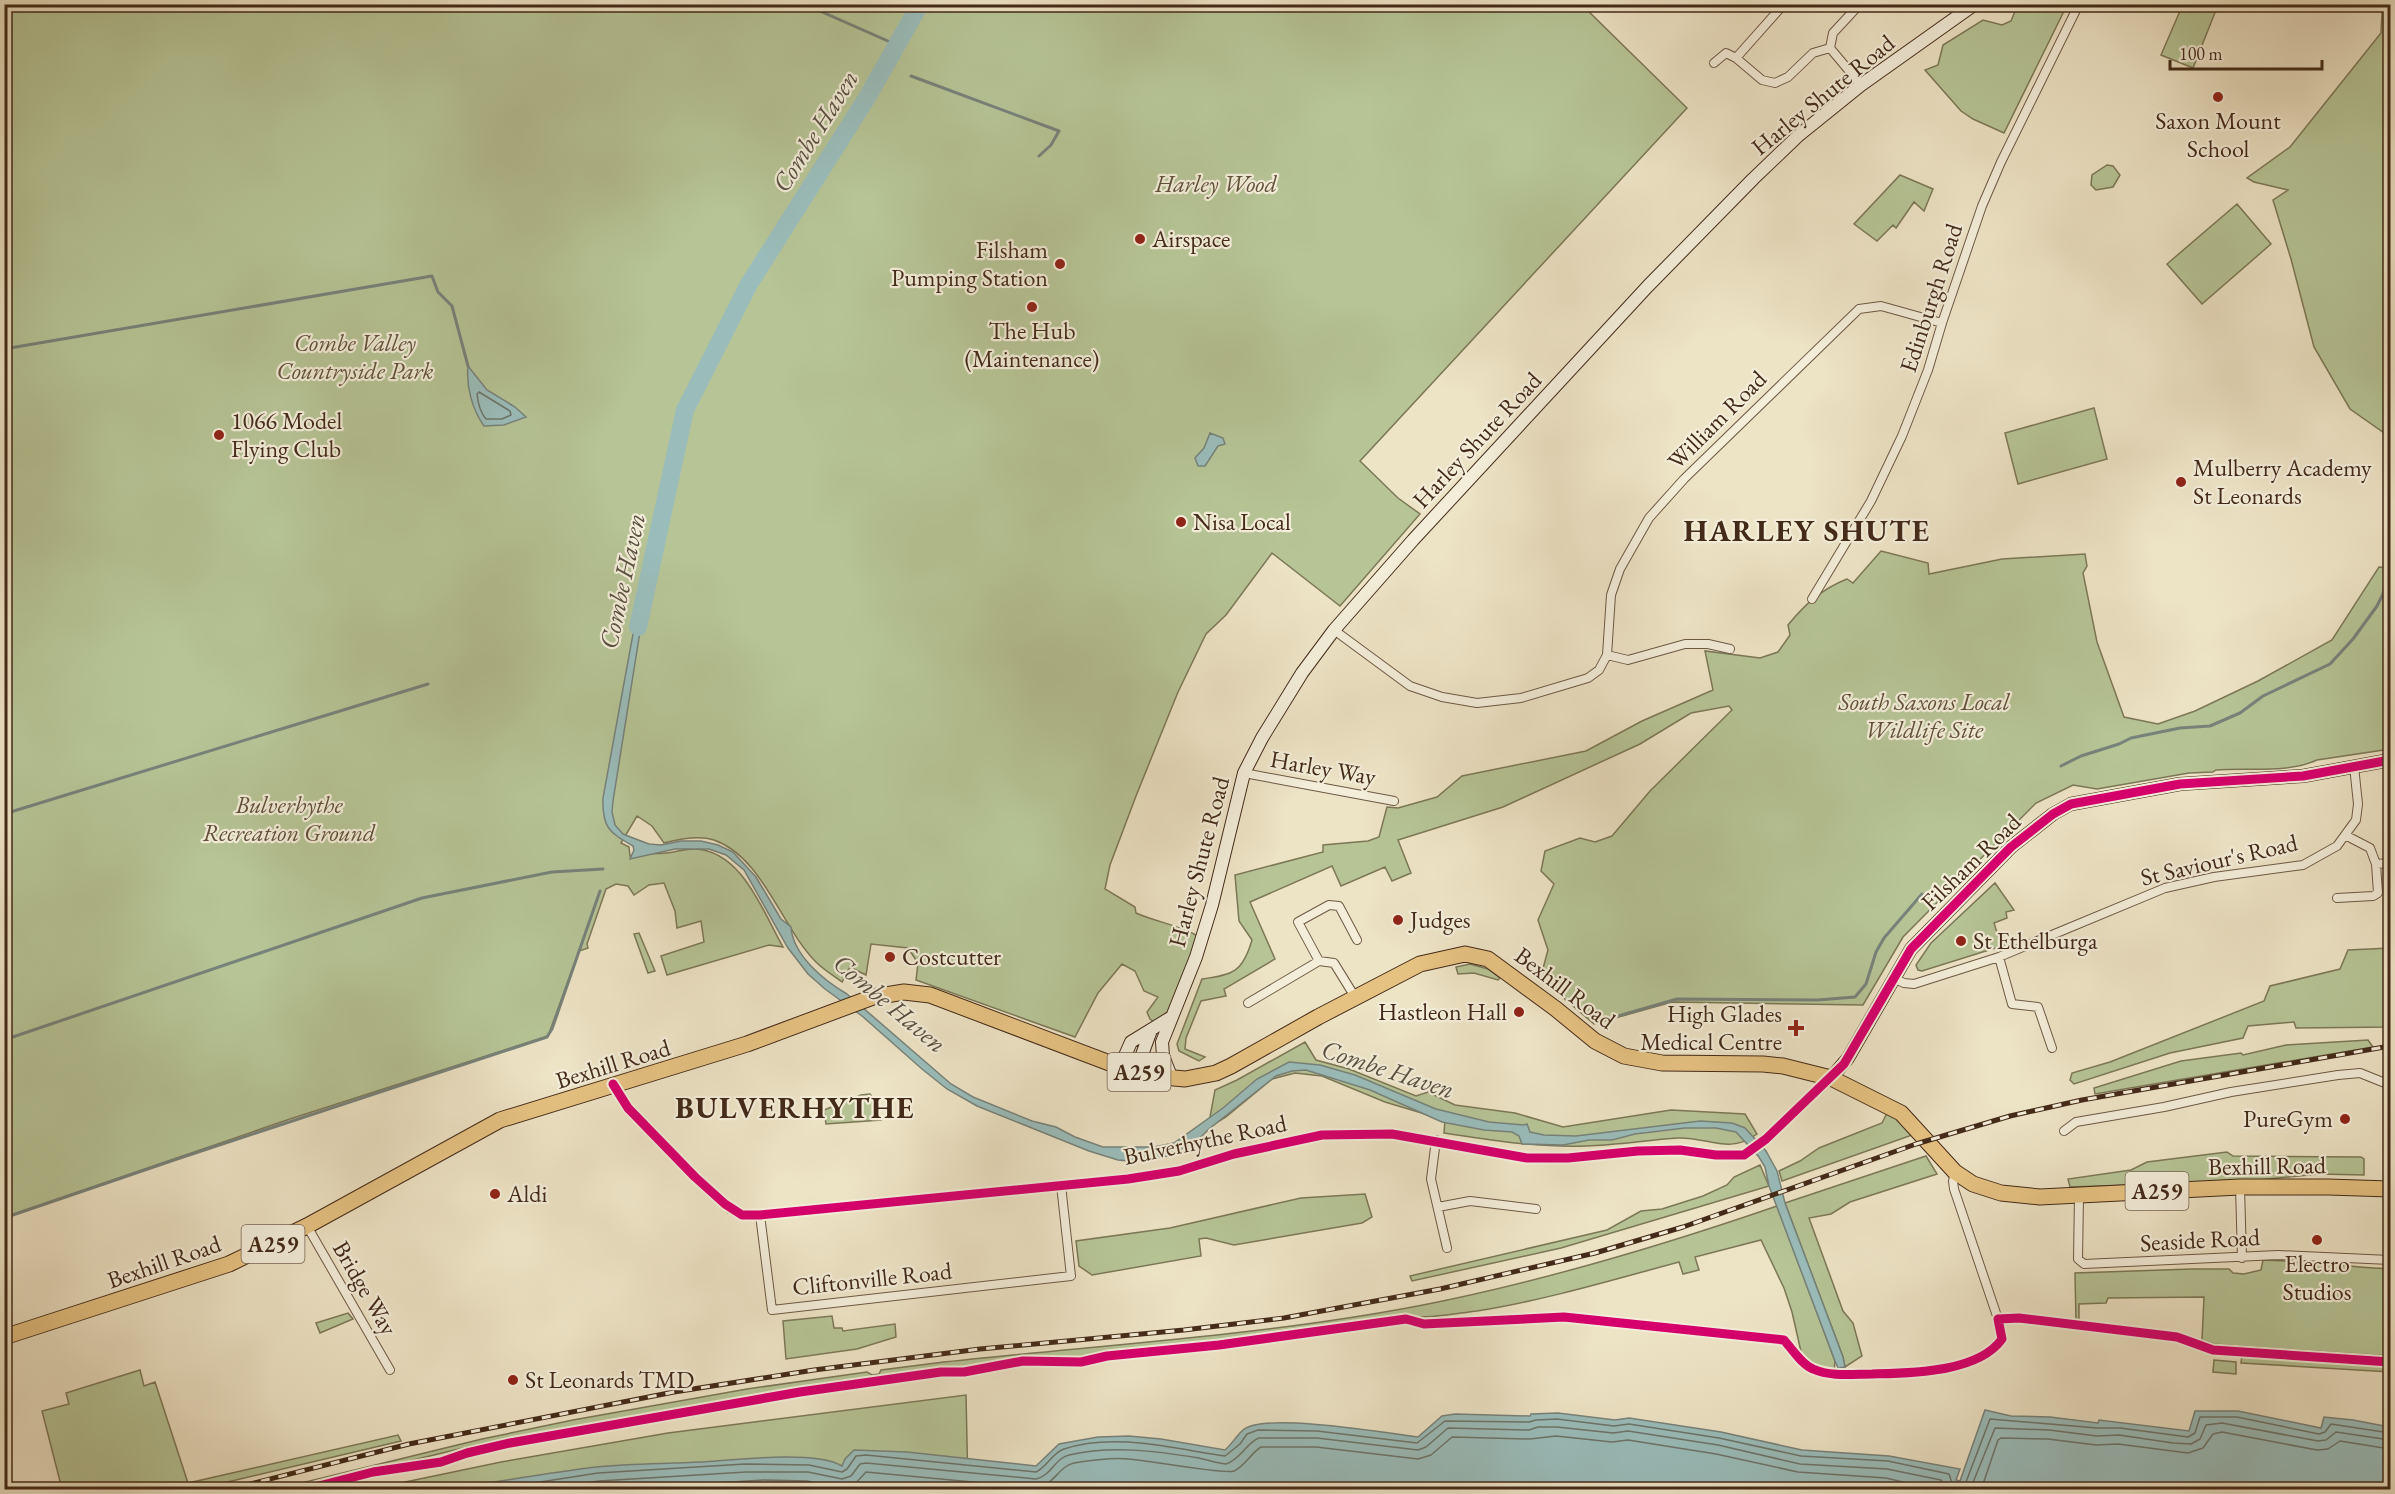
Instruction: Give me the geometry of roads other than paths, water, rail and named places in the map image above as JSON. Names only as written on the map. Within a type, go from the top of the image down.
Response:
[{"type":"highway","name":"Bexhill Road","points":[[4,1337],[229,1264],[307,1226],[500,1120],[747,1044],[873,997],[904,992],[930,995],[1136,1071],[1172,1079],[1201,1077],[1216,1073],[1420,964],[1456,954],[1477,955],[1500,967],[1595,1041],[1624,1056],[1662,1063],[1783,1066],[1831,1078],[1901,1113],[1955,1172],[1973,1184],[2001,1193],[2040,1197],[2240,1187],[2391,1190]]},
{"type":"main road","name":"Harley Shute Road","points":[[1172,1079],[1162,1050],[1171,1017],[1192,967],[1212,905],[1244,773],[1262,738],[1302,673],[1334,630],[1404,549],[1656,278],[1799,135],[1861,85],[1975,4]]},
{"type":"main road","name":"Filsham Road","points":[[1831,1078],[1848,1058],[1911,949],[2011,847],[2053,814],[2071,804],[2180,784],[2303,776],[2391,760]]},
{"type":"main road","name":"Harley Shute Road","points":[[1120,1066],[1131,1042],[1150,1033],[1171,1017]]},
{"type":"main road","points":[[1136,1071],[1150,1033]]},
{"type":"street","points":[[1737,58],[1784,4]]},
{"type":"street","points":[[1830,48],[1833,33],[1860,4]]},
{"type":"street","name":"Edinburgh Road","points":[[1812,599],[1871,501],[1898,445],[1928,370],[1982,206],[2001,162],[2079,4]]},
{"type":"street","points":[[1714,63],[1726,53],[1737,58],[1762,80],[1775,83],[1788,77],[1813,53],[1830,48]]},
{"type":"street","points":[[1830,48],[1861,85]]},
{"type":"street","name":"William Road","points":[[1607,655],[1611,595],[1620,569],[1649,518],[1684,479],[1774,389],[1859,309],[1881,306],[1942,323]]},
{"type":"street","points":[[1334,630],[1410,686],[1442,697],[1477,704],[1521,698],[1587,678],[1599,670],[1607,655],[1628,660],[1685,644],[1708,644],[1730,649]]},
{"type":"street","name":"St Saviour's Road","points":[[1893,978],[1914,984],[2000,957],[2143,895],[2165,888],[2214,877],[2303,864],[2337,846],[2355,820],[2358,804],[2354,766]]},
{"type":"street","name":"Harley Way","points":[[1244,773],[1394,801]]},
{"type":"street","points":[[2337,898],[2378,894],[2376,864],[2370,848],[2345,835]]},
{"type":"street","points":[[2376,864],[2391,863]]},
{"type":"street","points":[[1319,961],[1298,922],[1329,905],[1339,906],[1357,940]]},
{"type":"street","points":[[2000,957],[2013,1004],[2038,1007],[2052,1047]]},
{"type":"street","points":[[1248,1003],[1319,961],[1334,963],[1355,997]]},
{"type":"street","points":[[2064,1131],[2076,1122],[2164,1107],[2231,1092],[2338,1075],[2360,1073],[2391,1085]]},
{"type":"street","name":"Bulverhythe Road","points":[[613,1084],[628,1107],[694,1177],[725,1204],[742,1215],[760,1215],[1128,1179],[1179,1171],[1234,1154],[1322,1135],[1392,1134],[1527,1158],[1568,1158],[1638,1151],[1680,1150],[1716,1155],[1744,1155],[1766,1139],[1831,1078]]},
{"type":"street","points":[[1436,1140],[1431,1179],[1448,1248]]},
{"type":"street","points":[[1955,1172],[1954,1189],[1998,1319]]},
{"type":"street","name":"Cliftonville Road","points":[[760,1215],[772,1310],[1071,1276],[1061,1185]]},
{"type":"street","points":[[2240,1187],[2242,1258]]},
{"type":"street","name":"Seaside Road","points":[[2079,1195],[2078,1259],[2084,1264],[2278,1255],[2391,1260]]},
{"type":"street","points":[[1438,1207],[1470,1201],[1536,1209]]},
{"type":"street","name":"Bridge Way","points":[[307,1226],[390,1370]]},
{"type":"water","points":[[468,366],[487,390],[515,407],[526,417],[504,425],[484,426],[471,397]]},
{"type":"water","points":[[1210,433],[1223,438],[1225,444],[1218,446],[1205,466],[1198,466],[1195,458],[1204,448]]},
{"type":"water","points":[[641,604],[642,619],[613,801],[612,812],[615,825],[623,834],[649,844],[701,841],[733,852],[756,877],[781,919],[791,927],[797,947],[811,966],[951,1084],[973,1097],[1103,1147],[1154,1147],[1174,1143],[1223,1108],[1257,1079],[1289,1062],[1320,1065],[1355,1075],[1436,1109],[1489,1122],[1527,1124],[1530,1132],[1544,1135],[1576,1136],[1700,1121],[1732,1123],[1745,1128],[1766,1151],[1777,1171],[1785,1203],[1845,1367],[1838,1368],[1835,1361],[1769,1186],[1765,1167],[1736,1132],[1716,1128],[1685,1128],[1635,1134],[1612,1140],[1589,1140],[1563,1145],[1522,1144],[1519,1136],[1512,1132],[1484,1130],[1442,1122],[1370,1090],[1306,1070],[1276,1076],[1196,1142],[1167,1156],[1129,1161],[1089,1151],[977,1106],[947,1089],[862,1016],[808,974],[788,948],[744,870],[726,855],[709,849],[675,849],[630,859],[634,850],[633,846],[609,828],[604,816],[603,798],[633,634]]},
{"type":"water","points":[[1985,1410],[2011,1416],[2050,1417],[2098,1423],[2099,1420],[2189,1431],[2195,1411],[2238,1411],[2321,1428],[2324,1417],[2390,1427],[2390,1489],[447,1489],[578,1469],[622,1465],[794,1457],[830,1461],[842,1466],[854,1450],[907,1452],[1036,1466],[1059,1444],[1098,1437],[1129,1436],[1161,1439],[1225,1450],[1243,1430],[1255,1425],[1299,1423],[1327,1425],[1418,1437],[1442,1416],[1455,1414],[1530,1416],[1531,1414],[1558,1413],[1615,1420],[1629,1418],[1721,1432],[1802,1450],[1889,1456],[1960,1469],[1956,1480],[1960,1481]]},
{"type":"waterway","points":[[804,4],[897,45]]},
{"type":"waterway","name":"Combe Haven","points":[[638,627],[685,410],[749,284],[868,96],[920,4]]},
{"type":"waterway","points":[[911,76],[1059,131],[1051,145],[1039,156]]},
{"type":"waterway","points":[[4,349],[432,276],[438,292],[452,306],[468,366]]},
{"type":"waterway","points":[[2061,766],[2081,756],[2131,738],[2180,728],[2210,726],[2240,713],[2263,696],[2330,664],[2353,639],[2377,606],[2385,583],[2390,578]]},
{"type":"waterway","points":[[4,814],[428,684]]},
{"type":"waterway","points":[[4,1040],[422,898],[552,872],[603,869]]},
{"type":"waterway","points":[[4,1218],[547,1037],[552,1029],[600,891]]},
{"type":"waterway","points":[[1597,1022],[1677,999],[1818,1000],[1855,997],[1866,984],[1876,952],[1884,938],[1922,894]]},
{"type":"railway","points":[[226,1490],[409,1444],[674,1392],[814,1370],[980,1349],[1284,1318],[1440,1289],[1595,1253],[1683,1227],[1916,1144],[2010,1116],[2082,1100],[2390,1046]]},
{"type":"place","name":"Saxon Mount School","points":[[2218,97]]},
{"type":"place","name":"Airspace","points":[[1140,239]]},
{"type":"place","name":"Filsham Pumping Station","points":[[1060,264]]},
{"type":"place","name":"The Hub (Maintenance)","points":[[1032,307]]},
{"type":"place","name":"1066 Model Flying Club","points":[[219,435]]},
{"type":"place","name":"Mulberry Academy St Leonards","points":[[2181,482]]},
{"type":"place","name":"Nisa Local","points":[[1181,522]]},
{"type":"place","name":"Judges","points":[[1398,920]]},
{"type":"place","name":"St Ethelburga","points":[[1961,941]]},
{"type":"place","name":"Costcutter","points":[[890,957]]},
{"type":"place","name":"Hastleon Hall","points":[[1519,1012]]},
{"type":"place","name":"High Glades Medical Centre","points":[[1796,1028]]},
{"type":"place","name":"PureGym","points":[[2345,1119]]},
{"type":"place","name":"Aldi","points":[[495,1194]]},
{"type":"place","name":"Electro Studios","points":[[2317,1240]]},
{"type":"place","name":"St Leonards TMD","points":[[513,1380]]},
{"type":"district","name":"HARLEY SHUTE","points":[[1807,531]]},
{"type":"district","name":"BULVERHYTHE","points":[[795,1108]]},
{"type":"park label","name":"Harley Wood","points":[[1216,184]]},
{"type":"park label","name":"Combe Valley Countryside Park","points":[[355,357]]},
{"type":"park label","name":"South Saxons Local Wildlife Site","points":[[1924,716]]},
{"type":"park label","name":"Bulverhythe Recreation Ground","points":[[289,819]]}]
